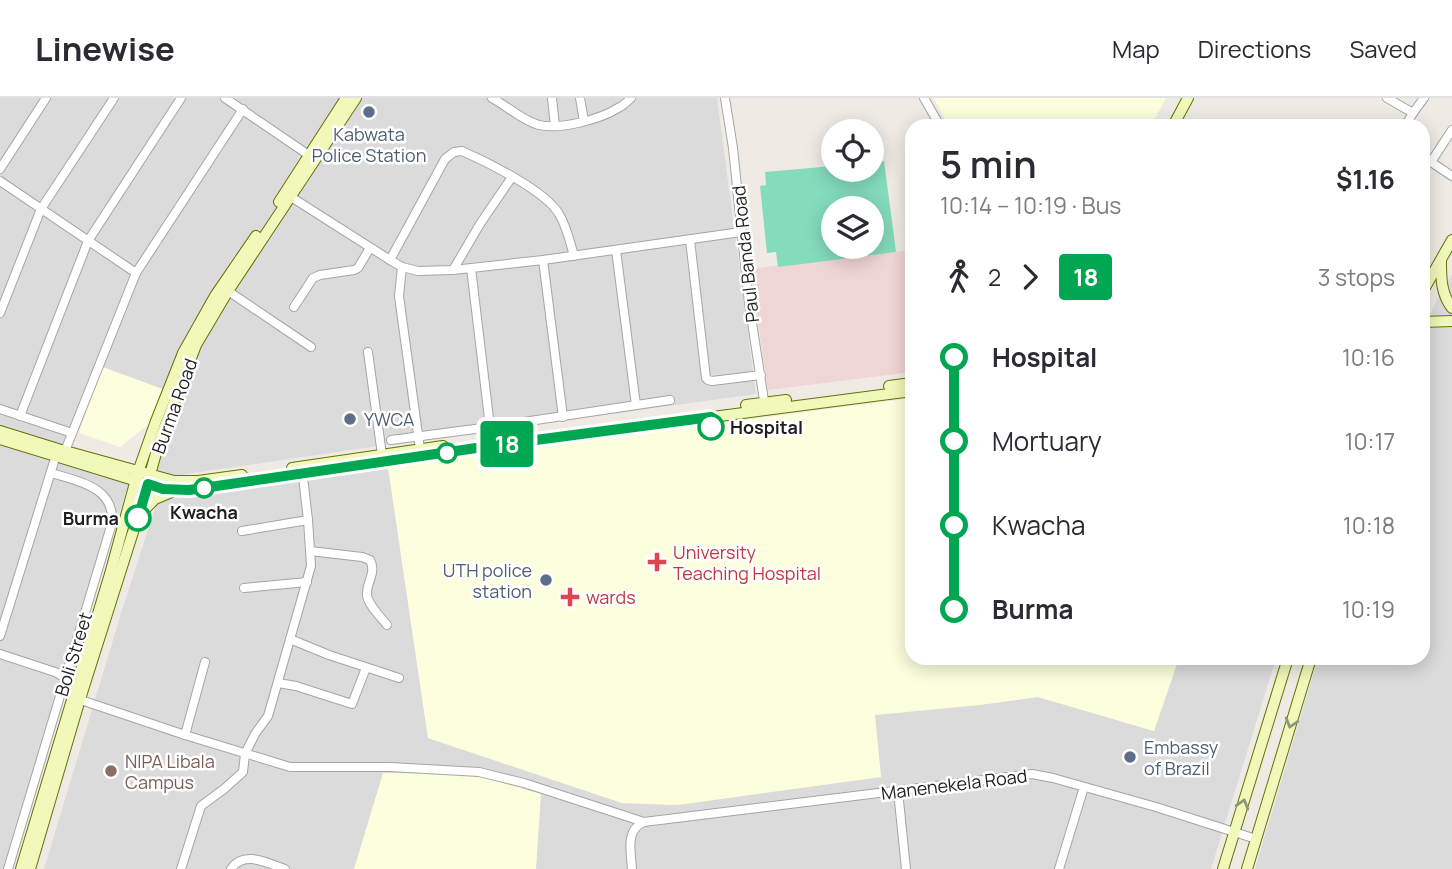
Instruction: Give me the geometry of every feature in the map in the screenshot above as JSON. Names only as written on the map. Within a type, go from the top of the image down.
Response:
[{"type":"main road","name":"Burma Road","points":[[312,157],[346,98]]},
{"type":"main road","name":"Burma Road","points":[[21,869],[157,451],[196,345],[287,195],[356,98]]},
{"type":"main road","points":[[1177,119],[1188,98]]},
{"type":"main road","name":"Burma Road","points":[[30,869],[76,698],[71,681],[110,574],[136,476],[168,388],[183,353],[215,296],[287,195]]},
{"type":"main road","points":[[1430,277],[1452,240]]},
{"type":"main road","points":[[1440,258],[1442,288],[1452,308]]},
{"type":"main road","points":[[1430,322],[1452,321]]},
{"type":"main road","points":[[137,519],[155,499],[179,486],[198,481],[490,446],[905,384]]},
{"type":"main road","points":[[302,470],[420,449],[765,406],[905,392]]},
{"type":"main road","points":[[0,431],[60,453]]},
{"type":"main road","points":[[0,439],[179,486]]},
{"type":"main road","points":[[157,451],[162,470],[179,486]]},
{"type":"main road","points":[[117,470],[134,464],[144,455]]},
{"type":"main road","points":[[117,470],[124,484],[128,504]]},
{"type":"main road","points":[[1223,869],[1286,665]]},
{"type":"main road","points":[[1247,869],[1309,665]]},
{"type":"street","points":[[0,169],[46,98]]},
{"type":"street","points":[[0,313],[41,209],[114,98]]},
{"type":"street","points":[[20,416],[88,241],[181,98]]},
{"type":"street","points":[[225,98],[312,157]]},
{"type":"street","points":[[492,98],[505,101],[538,125],[584,121],[618,108],[631,98]]},
{"type":"street","points":[[552,98],[555,125]]},
{"type":"street","points":[[580,98],[584,121]]},
{"type":"street","name":"Paul Banda Road","points":[[725,98],[733,148],[749,303],[765,406]]},
{"type":"street","points":[[924,98],[936,119]]},
{"type":"street","points":[[1387,98],[1413,113]]},
{"type":"street","points":[[1409,119],[1424,98]]},
{"type":"street","points":[[0,636],[51,473],[72,433],[136,273],[243,109]]},
{"type":"street","points":[[1430,156],[1452,130]]},
{"type":"street","points":[[390,260],[445,159],[454,152],[462,151],[512,177],[540,195],[559,212],[574,256]]},
{"type":"street","points":[[1430,162],[1452,176]]},
{"type":"street","points":[[453,270],[512,177]]},
{"type":"street","points":[[0,181],[136,273]]},
{"type":"street","points":[[287,195],[402,267],[418,271],[543,260],[741,233]]},
{"type":"street","points":[[690,240],[706,378],[712,381],[761,375]]},
{"type":"street","points":[[294,307],[313,278],[355,270],[370,248]]},
{"type":"street","points":[[616,250],[636,405]]},
{"type":"street","points":[[543,260],[563,417]]},
{"type":"street","points":[[402,267],[399,296],[420,449]]},
{"type":"street","points":[[471,268],[490,427]]},
{"type":"street","points":[[228,291],[311,347]]},
{"type":"street","points":[[368,352],[382,455]]},
{"type":"street","points":[[391,440],[670,400]]},
{"type":"street","points":[[0,409],[72,433]]},
{"type":"street","points":[[181,869],[201,806],[243,772],[245,754],[266,720],[278,683],[311,566],[302,470]]},
{"type":"street","name":"Boli Street","points":[[8,869],[71,681],[113,516],[110,505],[97,489],[51,473]]},
{"type":"street","points":[[242,531],[308,520]]},
{"type":"street","points":[[310,551],[370,560],[373,569],[368,598],[387,625]]},
{"type":"street","points":[[244,588],[307,582]]},
{"type":"street","points":[[290,639],[399,678]]},
{"type":"street","points":[[0,654],[55,672],[71,681]]},
{"type":"street","points":[[185,736],[205,662]]},
{"type":"street","points":[[278,683],[352,704],[366,668]]},
{"type":"street","points":[[76,698],[185,736],[290,767],[390,767],[479,772],[524,783],[644,822]]},
{"type":"street","name":"Manenekela Road","points":[[644,822],[1022,774],[1042,775],[1256,839]]},
{"type":"street","points":[[1059,869],[1084,787]]},
{"type":"street","points":[[898,791],[906,869]]},
{"type":"street","points":[[632,869],[631,835],[633,829],[644,822]]},
{"type":"street","points":[[231,869],[237,861],[251,858],[285,869]]},
{"type":"shaded area","points":[[0,98],[717,98],[756,394],[166,477],[137,467],[163,389],[103,367],[64,461],[129,482],[10,869],[0,869]]},
{"type":"shaded area","points":[[934,98],[1166,98],[1155,119],[944,119]]},
{"type":"shaded area","points":[[905,251],[905,373],[768,390],[750,269],[835,259],[884,259],[884,253]]},
{"type":"shaded area","points":[[1452,274],[1452,869],[1255,869],[1316,665],[1430,665],[1430,315]]},
{"type":"shaded area","points":[[102,367],[162,389],[149,424],[120,447],[79,433]]},
{"type":"shaded area","name":"University Teaching Hospital","points":[[905,399],[905,665],[1177,665],[1154,731],[1038,697],[875,715],[881,777],[677,805],[622,803],[428,738],[388,467]]},
{"type":"shaded area","points":[[388,467],[428,738],[622,803],[677,805],[881,777],[874,715],[1038,697],[1154,731],[1177,665],[1274,665],[1211,869],[44,869],[155,508],[162,500]]},
{"type":"shaded area","points":[[383,773],[472,774],[541,794],[536,869],[354,869]]},
{"type":"green space","points":[[884,161],[896,252],[884,254],[884,196],[821,196],[821,259],[841,259],[778,267],[776,252],[767,253],[760,186],[766,185],[765,172],[821,167],[821,182],[884,182]]},
{"type":"bus line","name":"18","points":[[138,518],[148,484],[163,489],[189,490],[711,417],[711,427]]},
{"type":"place","name":"Kabwata Police Station","points":[[369,112]]},
{"type":"place","name":"YWCA","points":[[350,419]]},
{"type":"place","name":"Hospital","points":[[711,427]]},
{"type":"place","name":"Kwacha","points":[[204,488]]},
{"type":"place","name":"Burma","points":[[138,518]]},
{"type":"place","name":"University Teaching Hospital","points":[[657,562]]},
{"type":"place","name":"UTH police station","points":[[546,580]]},
{"type":"place","name":"wards","points":[[570,597]]},
{"type":"place","name":"Embassy of Brazil","points":[[1130,757]]},
{"type":"place","name":"NIPA Libala Campus","points":[[111,771]]}]
